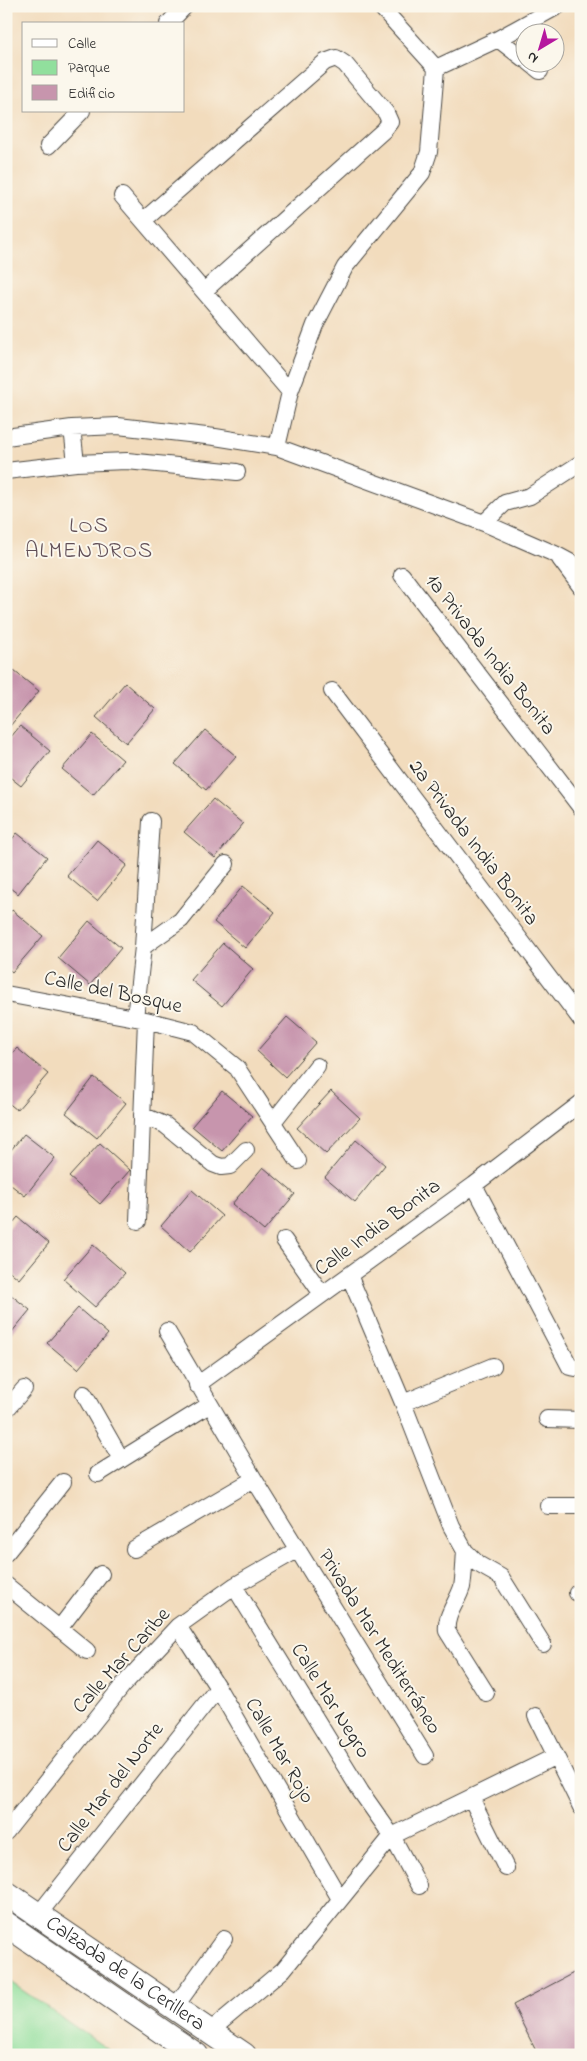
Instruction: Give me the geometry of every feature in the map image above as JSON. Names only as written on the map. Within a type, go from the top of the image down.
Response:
[{"type":"street","points":[[170,22],[185,6]]},
{"type":"street","points":[[277,447],[290,392],[315,325],[345,267],[422,173],[429,152],[436,68],[380,6]]},
{"type":"street","points":[[436,68],[498,39],[558,6]]},
{"type":"street","points":[[498,39],[514,51]]},
{"type":"street","points":[[144,220],[325,62],[336,58],[357,78],[386,113],[390,122],[204,291]]},
{"type":"street","points":[[48,146],[81,112]]},
{"type":"street","points":[[122,196],[290,392]]},
{"type":"street","points":[[6,437],[72,428],[118,426],[215,437],[277,447],[484,523],[555,554],[581,568]]},
{"type":"street","points":[[72,428],[76,463]]},
{"type":"street","points":[[6,471],[76,463],[127,461],[236,472]]},
{"type":"street","points":[[484,523],[505,503],[530,496],[581,464]]},
{"type":"street","points":[[555,554],[581,587]]},
{"type":"street","name":"1a Privada India Bonita","points":[[402,575],[581,808]]},
{"type":"street","name":"2a Privada India Bonita","points":[[332,691],[581,1020]]},
{"type":"street","points":[[138,1221],[142,1115],[140,1019],[142,947],[151,821]]},
{"type":"street","points":[[142,947],[181,920],[226,864]]},
{"type":"street","name":"Calle del Bosque","points":[[6,994],[140,1019],[193,1032],[237,1068],[298,1161]]},
{"type":"street","points":[[273,1122],[317,1066]]},
{"type":"street","name":"Calle India Bonita","points":[[197,1385],[474,1185],[581,1102]]},
{"type":"street","points":[[142,1115],[165,1125],[213,1164],[221,1167],[230,1166],[246,1150]]},
{"type":"street","points":[[474,1185],[570,1367],[581,1369]]},
{"type":"street","points":[[284,1240],[322,1294]]},
{"type":"street","points":[[349,1275],[403,1403],[451,1526],[465,1551],[478,1564],[501,1577],[543,1644]]},
{"type":"street","points":[[167,1331],[197,1385]]},
{"type":"street","points":[[403,1403],[493,1366]]},
{"type":"street","name":"Privada Mar Mediterráneo","points":[[197,1385],[425,1756]]},
{"type":"street","points":[[6,1410],[24,1389]]},
{"type":"street","points":[[84,1394],[121,1459]]},
{"type":"street","points":[[98,1474],[209,1405]]},
{"type":"street","points":[[547,1419],[581,1420]]},
{"type":"street","points":[[134,1550],[254,1479]]},
{"type":"street","points":[[6,1553],[63,1482]]},
{"type":"street","points":[[548,1506],[581,1506]]},
{"type":"street","name":"Calle Mar Caribe","points":[[6,1832],[123,1685],[178,1626],[234,1586],[297,1550]]},
{"type":"street","points":[[465,1551],[462,1585],[458,1599],[446,1621],[446,1626],[447,1631],[486,1693]]},
{"type":"street","points":[[59,1629],[101,1574]]},
{"type":"street","points":[[6,1585],[87,1651]]},
{"type":"street","name":"Calle Mar Negro","points":[[234,1586],[362,1792],[392,1836],[419,1886]]},
{"type":"street","name":"Calle Mar Rojo","points":[[178,1626],[218,1688],[340,1899]]},
{"type":"street","name":"Calle Mar del Norte","points":[[38,1915],[218,1688]]},
{"type":"street","points":[[536,1716],[556,1756],[577,1788],[581,1806]]},
{"type":"street","points":[[210,2031],[283,1970],[392,1836],[556,1756]]},
{"type":"street","points":[[471,1798],[506,1868]]},
{"type":"street","name":"Calzada de la Cerillera","points":[[6,1893],[244,2055]]},
{"type":"street","name":"Calzada de la Cerillera","points":[[6,1924],[196,2055]]},
{"type":"street","points":[[175,2008],[224,1939]]},
{"type":"green space","points":[[6,1979],[116,2055],[6,2055]]},
{"type":"building","points":[[9,667],[39,691],[10,726],[6,723],[6,670]]},
{"type":"building","points":[[125,683],[155,709],[126,743],[96,717]]},
{"type":"building","points":[[20,726],[50,751],[21,786],[6,774],[6,743]]},
{"type":"building","points":[[205,730],[236,756],[206,790],[175,764]]},
{"type":"building","points":[[92,734],[123,760],[93,795],[62,769]]},
{"type":"building","points":[[213,799],[243,824],[215,858],[184,832]]},
{"type":"building","points":[[17,833],[47,857],[18,894],[6,885],[6,847]]},
{"type":"building","points":[[97,840],[127,865],[97,901],[67,876]]},
{"type":"building","points":[[243,886],[275,912],[245,948],[214,922]]},
{"type":"building","points":[[12,910],[43,936],[12,972],[6,967],[6,917]]},
{"type":"building","points":[[89,921],[121,948],[90,985],[58,958]]},
{"type":"building","points":[[223,943],[253,969],[222,1006],[191,980]]},
{"type":"building","points":[[287,1017],[316,1042],[285,1077],[257,1051]]},
{"type":"building","points":[[17,1048],[48,1074],[17,1110],[6,1101],[6,1060]]},
{"type":"building","points":[[94,1077],[126,1103],[97,1138],[66,1113]]},
{"type":"building","points":[[222,1091],[252,1116],[222,1151],[192,1126]]},
{"type":"building","points":[[331,1091],[360,1118],[326,1154],[297,1128]]},
{"type":"building","points":[[24,1134],[55,1158],[25,1196],[6,1181],[6,1156]]},
{"type":"building","points":[[356,1140],[385,1165],[355,1202],[325,1177]]},
{"type":"building","points":[[100,1143],[130,1170],[100,1204],[69,1177]]},
{"type":"building","points":[[263,1167],[295,1194],[264,1231],[232,1204]]},
{"type":"building","points":[[192,1190],[222,1216],[190,1252],[161,1226]]},
{"type":"building","points":[[18,1217],[49,1243],[19,1279],[6,1268],[6,1231]]},
{"type":"building","points":[[93,1245],[125,1273],[95,1307],[63,1279]]},
{"type":"building","points":[[6,1291],[30,1310],[6,1339]]},
{"type":"building","points":[[78,1308],[108,1334],[78,1369],[47,1343]]},
{"type":"building","points":[[581,1969],[581,2055],[538,2055],[513,2005]]},
{"type":"district","name":"LOS ALMENDROS","points":[[89,540]]}]
